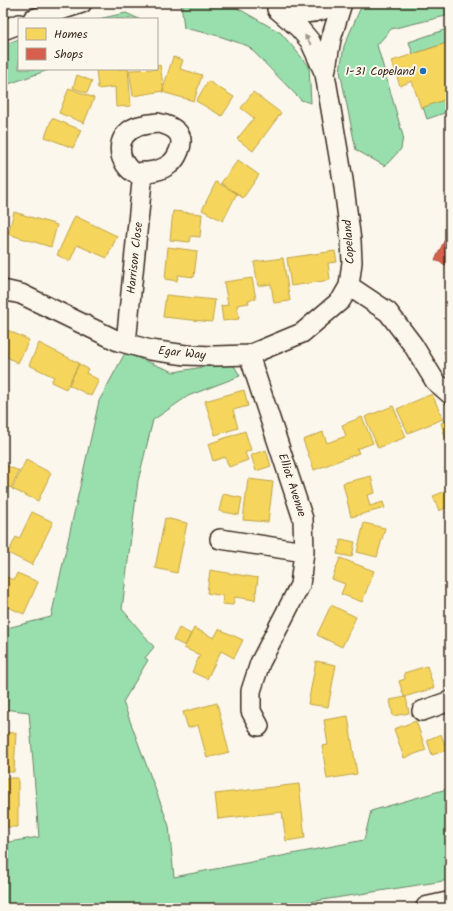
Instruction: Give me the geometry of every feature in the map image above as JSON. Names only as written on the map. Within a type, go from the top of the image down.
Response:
[{"type":"highway","points":[[427,908],[450,903]]},
{"type":"street","points":[[36,18],[82,3]]},
{"type":"street","points":[[272,6],[295,13],[313,12],[330,7],[335,3]]},
{"type":"street","name":"Copeland","points":[[325,74],[331,39],[342,3]]},
{"type":"street","name":"Copeland","points":[[272,6],[299,28],[310,41],[325,74],[343,180],[351,241],[352,262],[349,286]]},
{"type":"street","points":[[3,30],[18,24]]},
{"type":"street","name":"Harrison Close","points":[[126,343],[143,172]]},
{"type":"street","points":[[349,286],[388,312],[413,345],[435,381],[450,394]]},
{"type":"street","name":"Egar Way","points":[[3,290],[22,294],[118,341],[150,350],[186,355],[249,355],[302,333],[341,300],[349,286]]},
{"type":"street","name":"Elliot Avenue","points":[[249,355],[303,519],[304,552],[300,585],[260,663],[250,691],[252,711],[259,726]]},
{"type":"street","points":[[220,539],[304,552]]},
{"type":"street","points":[[422,711],[450,701]]},
{"type":"green space","points":[[181,3],[222,3],[232,5],[281,33],[309,66],[311,103],[301,100],[248,46],[219,36],[184,28]]},
{"type":"green space","points":[[366,3],[450,3],[450,15],[391,29],[377,45],[403,136],[401,149],[385,166],[356,150],[340,71],[344,46],[361,7]]},
{"type":"green space","points":[[126,13],[137,18],[103,18]]},
{"type":"green space","points":[[450,28],[450,42],[413,54],[409,42]]},
{"type":"green space","points":[[18,39],[18,70],[48,70],[3,86],[3,45]]},
{"type":"green space","points":[[450,98],[450,111],[427,119],[423,107]]},
{"type":"green space","points":[[125,353],[174,372],[232,362],[240,376],[188,396],[153,420],[138,481],[122,609],[154,647],[145,658],[148,660],[123,702],[169,826],[174,877],[364,840],[371,811],[450,788],[450,880],[271,908],[3,908],[3,843],[39,837],[29,712],[3,709],[3,629],[51,617],[99,401]]},
{"type":"building: Homes","name":"1-31 Copeland","points":[[450,42],[450,98],[421,108],[412,81],[400,86],[392,61]]},
{"type":"building: Homes","points":[[173,57],[183,60],[180,69],[202,75],[194,101],[162,92]]},
{"type":"building: Homes","points":[[160,65],[164,91],[133,96],[129,70],[158,70],[158,66]]},
{"type":"building: Homes","points":[[96,70],[128,70],[131,106],[116,107],[115,87],[98,89]]},
{"type":"building: Homes","points":[[77,75],[92,81],[87,93],[73,88]]},
{"type":"building: Homes","points":[[208,81],[234,97],[222,116],[196,101]]},
{"type":"building: Homes","points":[[69,88],[94,98],[84,123],[59,113]]},
{"type":"building: Homes","points":[[253,92],[281,113],[253,151],[237,139],[254,118],[241,108]]},
{"type":"building: Homes","points":[[52,118],[81,130],[73,148],[45,137]]},
{"type":"building: Homes","points":[[238,160],[259,175],[243,198],[221,183]]},
{"type":"building: Homes","points":[[216,182],[237,193],[223,221],[202,210]]},
{"type":"building: Homes","points":[[173,211],[202,214],[200,237],[191,236],[190,242],[170,240]]},
{"type":"building: Homes","points":[[14,212],[57,225],[51,247],[8,234]]},
{"type":"building: Homes","points":[[75,216],[117,236],[107,258],[77,245],[70,261],[57,255]]},
{"type":"building: Homes","points":[[168,247],[197,251],[194,277],[178,275],[177,281],[165,279]]},
{"type":"building: Homes","points":[[335,251],[337,262],[328,263],[330,280],[291,286],[287,258]]},
{"type":"building: Homes","points":[[283,258],[290,301],[274,303],[271,284],[258,286],[254,262]]},
{"type":"building: Homes","points":[[252,278],[256,299],[248,300],[249,303],[237,305],[239,319],[223,321],[221,306],[228,305],[224,282]]},
{"type":"building: Homes","points":[[166,295],[215,300],[212,322],[163,317]]},
{"type":"building: Homes","points":[[3,328],[29,340],[18,363],[3,355]]},
{"type":"building: Homes","points":[[39,343],[79,363],[66,389],[51,382],[54,377],[29,365]]},
{"type":"building: Homes","points":[[79,364],[88,369],[86,373],[99,380],[91,396],[69,385]]},
{"type":"building: Homes","points":[[244,390],[248,406],[233,410],[238,428],[215,435],[205,401]]},
{"type":"building: Homes","points":[[432,394],[443,419],[408,433],[397,409]]},
{"type":"building: Homes","points":[[393,406],[406,437],[378,448],[365,417]]},
{"type":"building: Homes","points":[[362,417],[373,443],[357,449],[359,453],[314,470],[303,440],[323,432],[327,443],[346,436],[342,425]]},
{"type":"building: Homes","points":[[450,420],[450,441],[447,442],[441,423]]},
{"type":"building: Homes","points":[[245,431],[251,450],[245,453],[248,460],[229,467],[225,457],[213,461],[208,444]]},
{"type":"building: Homes","points":[[266,450],[271,466],[256,471],[251,455]]},
{"type":"building: Homes","points":[[26,460],[51,473],[38,501],[12,489]]},
{"type":"building: Homes","points":[[3,464],[19,471],[11,488],[3,484]]},
{"type":"building: Homes","points":[[371,476],[375,493],[367,495],[370,506],[383,502],[385,508],[351,517],[343,483]]},
{"type":"building: Homes","points":[[248,479],[273,482],[268,522],[243,520]]},
{"type":"building: Homes","points":[[449,490],[450,506],[439,511],[433,496]]},
{"type":"building: Homes","points":[[223,494],[242,498],[239,515],[219,511]]},
{"type":"building: Homes","points":[[32,512],[53,522],[32,565],[8,553],[16,537],[19,539]]},
{"type":"building: Homes","points":[[165,518],[187,523],[177,573],[155,568]]},
{"type":"building: Homes","points":[[364,523],[385,528],[377,557],[357,552]]},
{"type":"building: Homes","points":[[341,539],[355,542],[352,557],[337,554]]},
{"type":"building: Homes","points":[[450,555],[450,572],[445,557]]},
{"type":"building: Homes","points":[[340,558],[374,571],[362,602],[341,594],[345,584],[332,579]]},
{"type":"building: Homes","points":[[210,570],[258,578],[255,600],[235,597],[233,605],[222,604],[223,596],[207,593]]},
{"type":"building: Homes","points":[[17,573],[38,582],[24,614],[3,605],[3,583],[6,577],[14,580]]},
{"type":"building: Homes","points":[[331,605],[356,617],[342,647],[317,635]]},
{"type":"building: Homes","points":[[179,628],[191,634],[185,646],[173,640]]},
{"type":"building: Homes","points":[[194,628],[214,638],[219,629],[243,640],[234,658],[221,651],[207,679],[192,672],[200,655],[184,648]]},
{"type":"building: Homes","points":[[316,661],[336,665],[328,707],[308,704]]},
{"type":"building: Homes","points":[[427,666],[434,688],[404,697],[399,681],[405,679],[404,673]]},
{"type":"building: Homes","points":[[406,697],[409,713],[393,716],[390,700]]},
{"type":"building: Homes","points":[[217,703],[229,752],[207,758],[198,725],[188,728],[183,712]]},
{"type":"building: Homes","points":[[348,716],[357,774],[327,779],[322,746],[328,745],[324,720]]},
{"type":"building: Homes","points":[[416,721],[426,750],[404,758],[394,729]]},
{"type":"building: Homes","points":[[3,732],[16,733],[14,772],[3,772]]},
{"type":"building: Homes","points":[[441,734],[447,750],[432,755],[427,740]]},
{"type":"building: Homes","points":[[3,778],[18,778],[18,827],[3,827]]},
{"type":"building: Homes","points":[[299,784],[305,838],[286,841],[282,812],[218,819],[215,794]]},
{"type":"building: Shops","points":[[450,229],[450,267],[435,260]]},
{"type":"building: Shops","points":[[450,341],[450,356],[444,353]]},
{"type":"place","name":"1-31 Copeland","points":[[423,71]]}]
